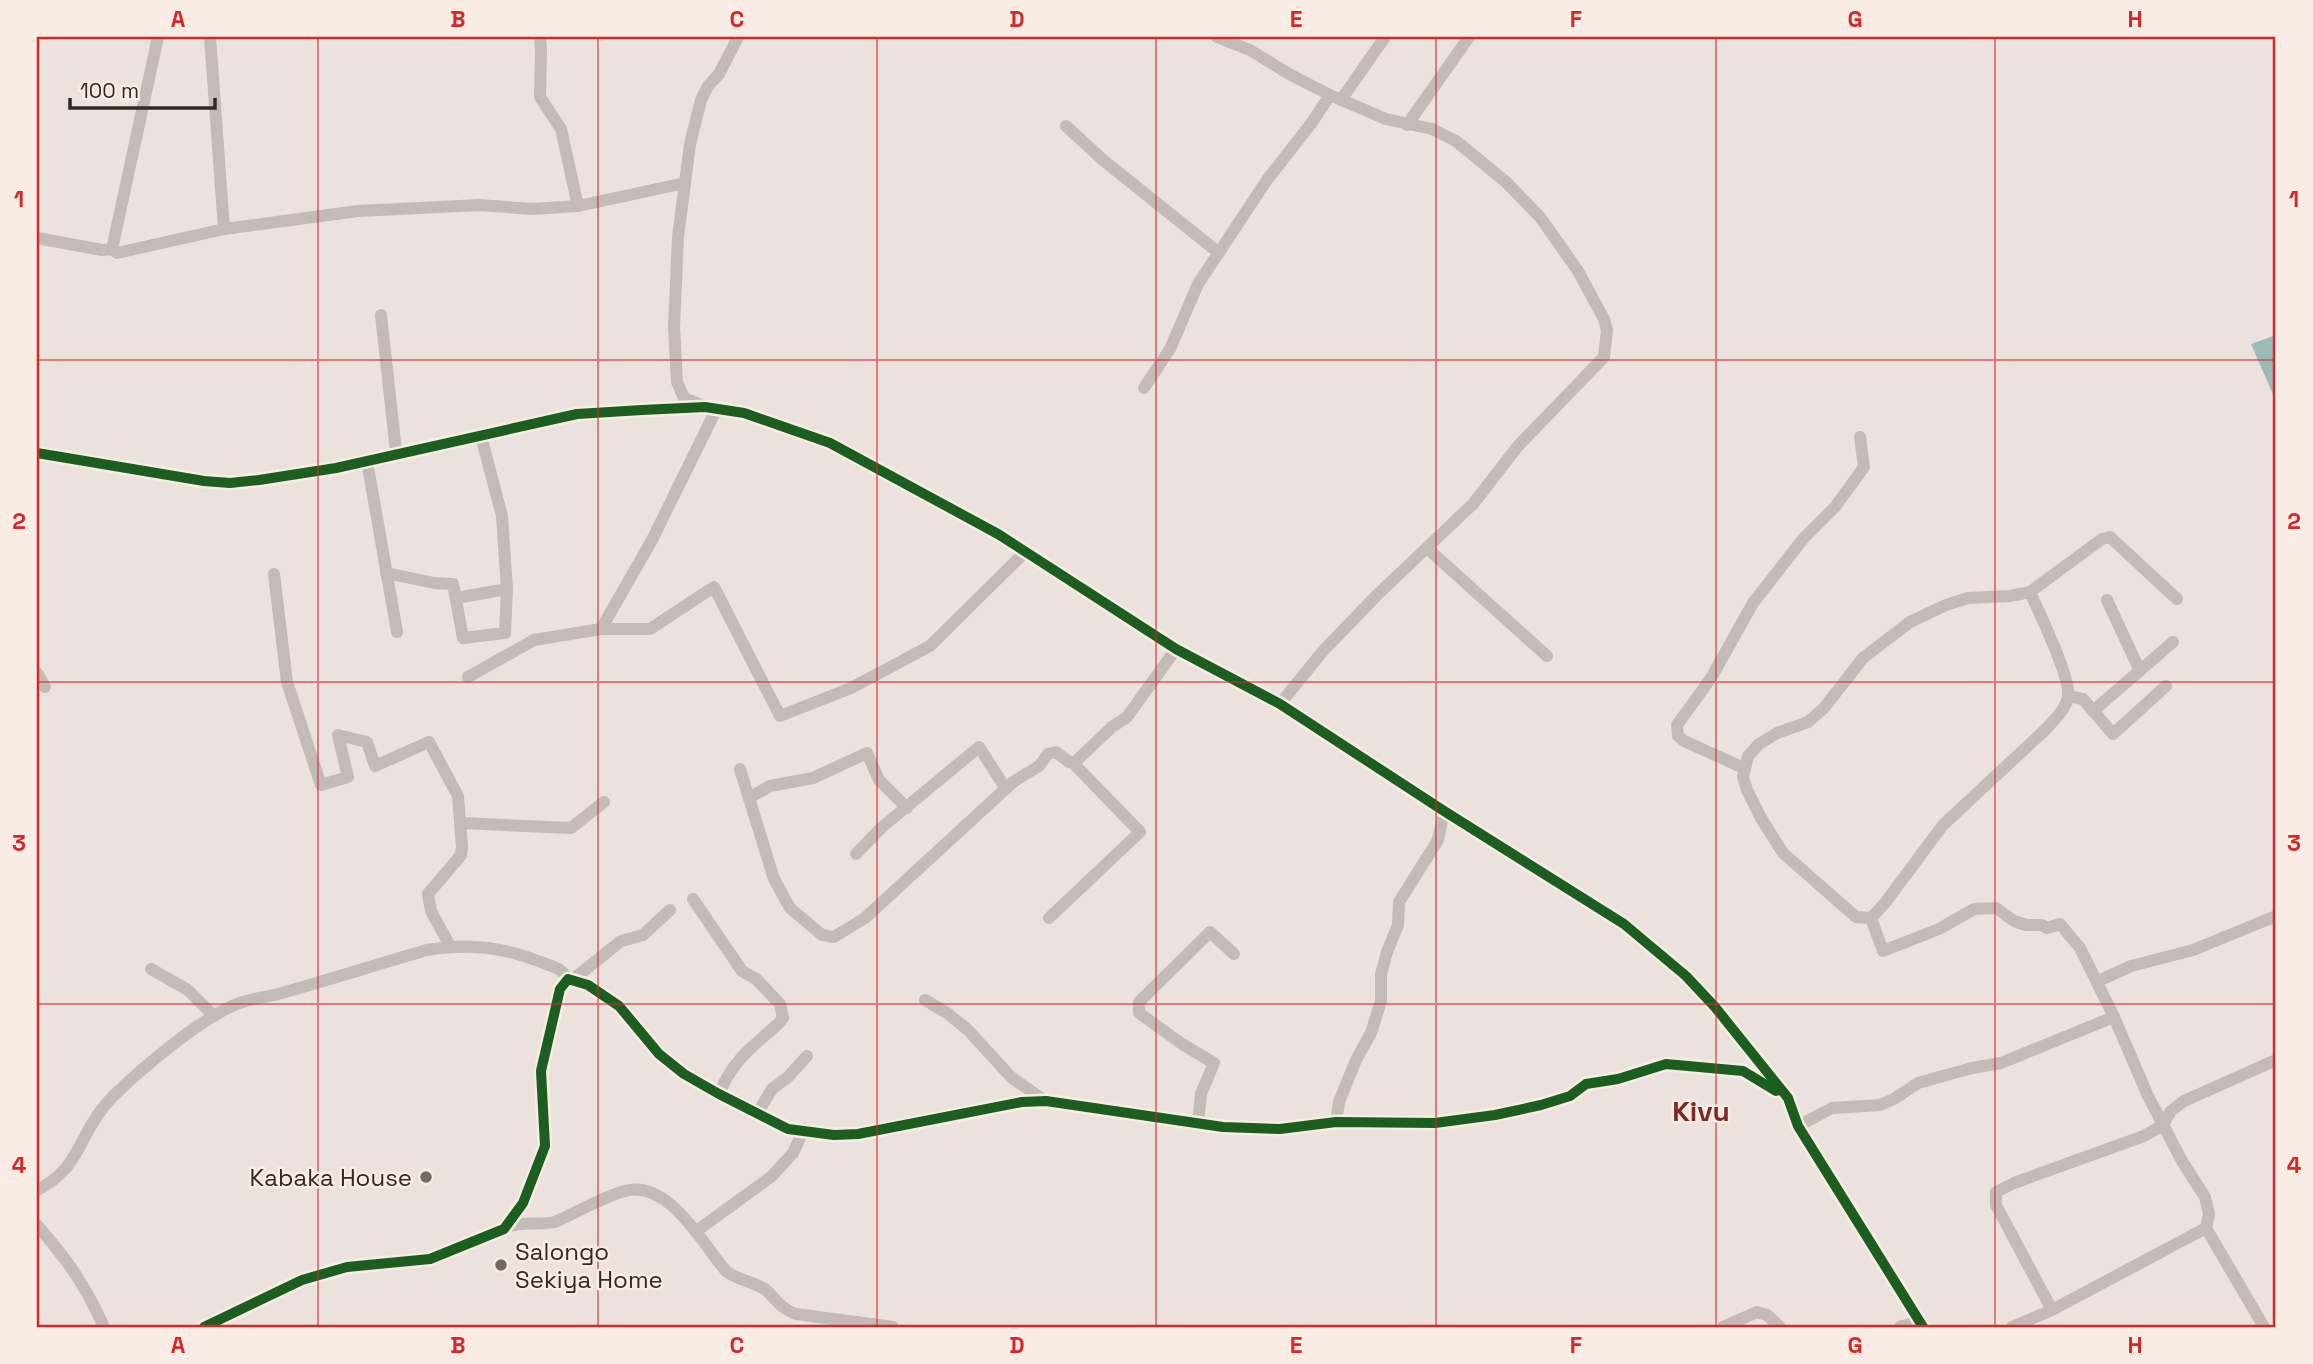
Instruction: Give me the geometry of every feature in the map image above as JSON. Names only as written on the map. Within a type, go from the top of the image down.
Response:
[{"type":"street","points":[[112,249],[159,37]]},
{"type":"street","points":[[210,37],[223,229]]},
{"type":"street","points":[[540,37],[540,97],[561,129],[578,206]]},
{"type":"street","points":[[711,408],[684,398],[677,382],[674,327],[677,237],[690,144],[701,100],[708,86],[719,74],[738,37]]},
{"type":"street","points":[[1217,37],[1251,50],[1289,74],[1336,97],[1407,125],[1432,129],[1456,141],[1506,182],[1540,217],[1578,271],[1604,319],[1607,330],[1604,357],[1518,446],[1473,504],[1377,595],[1323,651],[1280,704]]},
{"type":"street","points":[[1144,388],[1170,349],[1198,284],[1267,180],[1385,37]]},
{"type":"street","points":[[1407,125],[1469,37]]},
{"type":"street","points":[[1066,126],[1103,160],[1219,253]]},
{"type":"street","points":[[37,238],[102,250],[112,249],[117,253],[223,229],[358,211],[479,205],[532,209],[578,206],[685,183]]},
{"type":"street","points":[[381,315],[395,455]]},
{"type":"street","points":[[601,629],[652,540],[711,408]]},
{"type":"street","points":[[37,453],[230,483],[336,468],[577,414],[711,408],[744,413],[830,443],[998,534],[1176,649],[1280,704],[1624,924],[1645,941],[1686,976],[1715,1007],[1788,1098],[1798,1126],[1921,1324],[1900,1327]]},
{"type":"street","points":[[386,573],[453,584],[463,638],[505,633],[507,589],[502,516],[481,436]]},
{"type":"street","points":[[1744,768],[1684,741],[1678,736],[1677,725],[1711,678],[1753,603],[1803,539],[1835,507],[1864,467],[1860,437]]},
{"type":"street","points":[[367,461],[397,632]]},
{"type":"street","points":[[1871,918],[1856,917],[1783,853],[1761,818],[1743,777],[1748,757],[1759,744],[1777,733],[1808,722],[1824,708],[1863,658],[1910,622],[1968,598],[2030,592],[2102,539],[2110,537],[2177,599]]},
{"type":"street","points":[[1429,548],[1547,656]]},
{"type":"street","points":[[468,677],[534,640],[601,629],[650,629],[714,587],[780,716],[851,688],[930,646],[1025,552]]},
{"type":"street","points":[[274,574],[287,682],[321,785],[348,777],[338,734],[367,742],[375,766],[429,742],[458,796],[461,855],[428,894],[430,911],[450,946]]},
{"type":"street","points":[[456,598],[507,589]]},
{"type":"street","points":[[1871,918],[1943,825],[2046,729],[2060,712],[2068,696],[2058,655],[2030,592]]},
{"type":"street","points":[[2107,600],[2140,671]]},
{"type":"street","points":[[2093,711],[2173,642]]},
{"type":"street","points":[[1073,763],[1127,717],[1176,649]]},
{"type":"street","points":[[37,673],[45,687]]},
{"type":"street","points":[[2068,696],[2083,699],[2113,734],[2166,687]]},
{"type":"street","points":[[856,854],[881,828],[979,747],[1006,789]]},
{"type":"street","points":[[740,769],[775,878],[790,908],[822,935],[831,938],[839,936],[865,918],[1006,789],[1039,766],[1050,752],[1056,752],[1073,763],[1140,832],[1049,918]]},
{"type":"street","points":[[749,797],[770,786],[813,778],[867,753],[878,780],[907,808]]},
{"type":"street","points":[[461,823],[570,828],[604,802]]},
{"type":"street","points":[[1336,1122],[1343,1092],[1371,1032],[1381,1001],[1381,974],[1398,925],[1399,902],[1438,840],[1444,811]]},
{"type":"street","points":[[693,899],[742,971],[756,979],[774,998],[783,1013],[779,1023],[742,1055],[727,1075],[719,1094]]},
{"type":"street","points":[[1871,918],[1883,951],[1939,929],[1973,909],[1996,908],[2026,925],[2042,925],[2047,928],[2060,923],[2080,948],[2098,981],[2148,1096],[2182,1161],[2205,1197],[2210,1213],[2206,1228],[2264,1327]]},
{"type":"street","points":[[503,1229],[517,1213],[530,1189],[545,1146],[541,1071],[560,989],[621,941],[643,936],[670,910]]},
{"type":"street","points":[[2098,981],[2131,966],[2193,950],[2276,916]]},
{"type":"street","points":[[1198,1124],[1201,1094],[1214,1063],[1139,1013],[1139,1002],[1210,932],[1234,954]]},
{"type":"street","points":[[37,1190],[64,1171],[103,1108],[127,1084],[149,1064],[215,1016],[242,1002],[450,946],[507,950],[559,968],[569,980],[588,985],[619,1006],[659,1054],[684,1074],[788,1129],[834,1135],[858,1134],[1022,1102],[1046,1101],[1223,1127],[1280,1129],[1336,1122],[1435,1123],[1495,1115],[1541,1105],[1570,1096],[1586,1084],[1618,1079],[1666,1063],[1743,1071],[1788,1098]]},
{"type":"street","points":[[151,969],[188,990],[215,1016]]},
{"type":"street","points":[[925,1000],[968,1030],[1011,1077],[1046,1101]]},
{"type":"street","points":[[1798,1126],[1832,1108],[1880,1105],[1918,1083],[2001,1063],[2115,1017]]},
{"type":"street","points":[[757,1114],[772,1089],[788,1077],[807,1056]]},
{"type":"street","points":[[2052,1310],[1996,1205],[1996,1192],[2110,1149],[2164,1125],[2171,1111],[2184,1101],[2276,1060]]},
{"type":"street","points":[[695,1228],[698,1230],[772,1176],[793,1153],[804,1129]]},
{"type":"street","points":[[204,1327],[302,1280],[347,1267],[430,1259],[512,1224],[542,1225],[555,1222],[627,1190],[657,1196],[677,1209],[695,1228],[726,1271],[733,1277],[762,1287],[786,1310],[796,1314],[884,1326]]},
{"type":"street","points":[[37,1224],[69,1261],[87,1290],[104,1327]]},
{"type":"street","points":[[2012,1327],[2052,1310],[2206,1228]]},
{"type":"street","points":[[1723,1327],[1757,1312],[1767,1315],[1780,1327]]},
{"type":"water","points":[[2276,335],[2276,401],[2251,344]]},
{"type":"cycle path","points":[[37,453],[230,483],[336,468],[577,414],[705,407],[744,413],[830,443],[998,534],[1176,649],[1280,704],[1624,924],[1686,976],[1715,1007],[1788,1098],[1798,1126],[1923,1327]]},
{"type":"cycle path","points":[[204,1327],[302,1280],[347,1267],[430,1259],[504,1229],[523,1203],[545,1146],[541,1071],[560,989],[568,979],[588,985],[619,1006],[659,1054],[684,1074],[788,1129],[834,1135],[858,1134],[1022,1102],[1046,1101],[1223,1127],[1280,1129],[1336,1122],[1435,1123],[1495,1115],[1541,1105],[1570,1096],[1586,1084],[1618,1079],[1666,1064],[1743,1071],[1776,1091]]},
{"type":"place","name":"Kabaka House","points":[[426,1177]]},
{"type":"place","name":"Salongo Sekiya Home","points":[[501,1265]]},
{"type":"district","name":"Kivu","points":[[1701,1111]]}]
